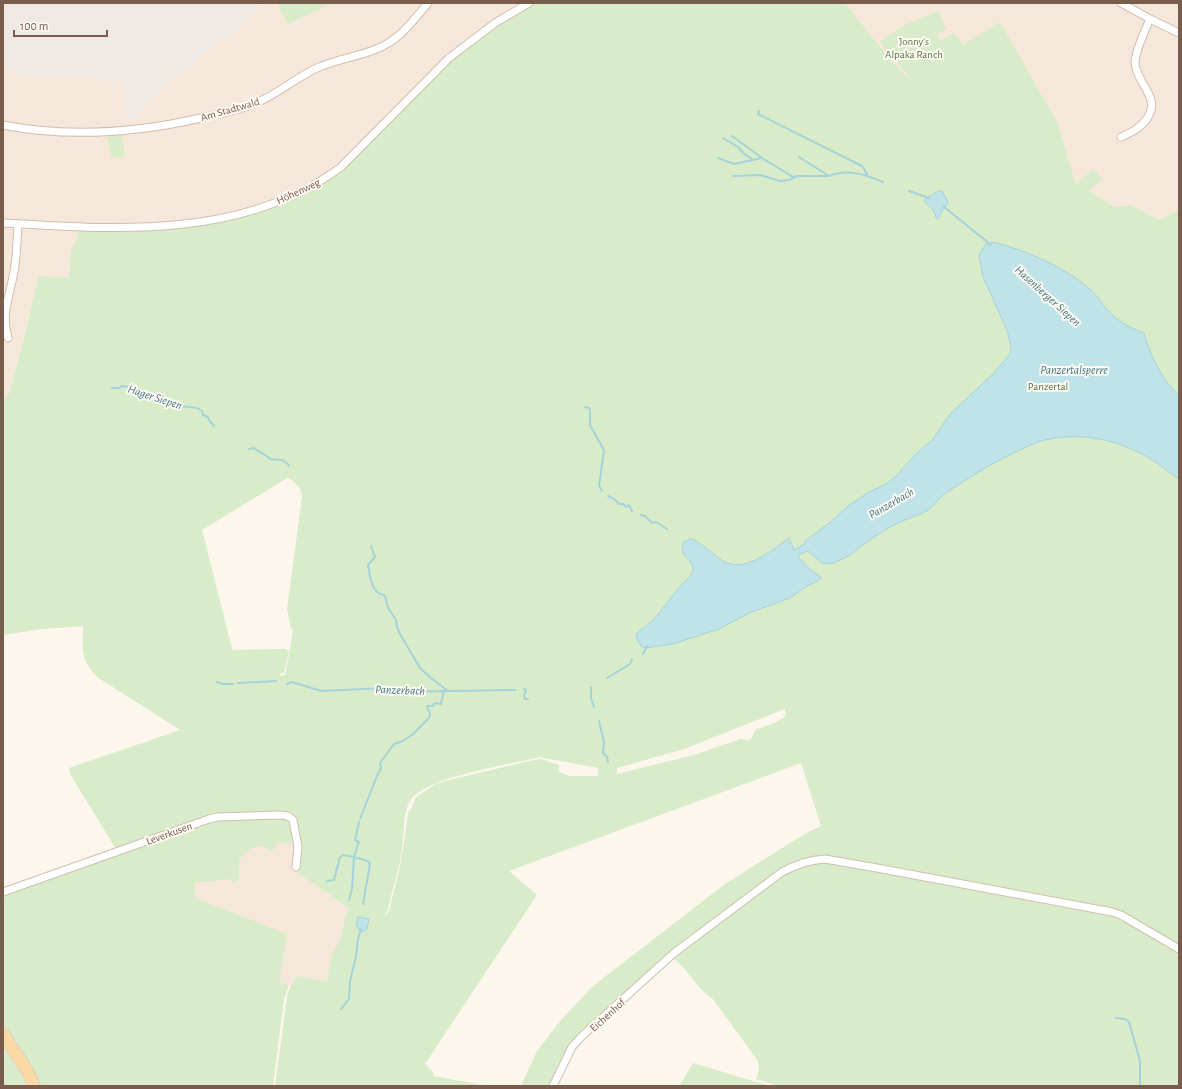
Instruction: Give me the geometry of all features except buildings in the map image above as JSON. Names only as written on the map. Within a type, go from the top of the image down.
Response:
[{"type":"main road","points":[[3,1034],[28,1072],[34,1086]]},
{"type":"street","name":"Am Stadtwald","points":[[3,125],[27,129],[68,132],[111,132],[157,127],[239,109],[264,99],[293,80],[318,67],[374,50],[387,44],[409,27],[428,3]]},
{"type":"street","name":"Höhenweg","points":[[3,223],[112,228],[168,227],[230,216],[286,198],[323,180],[341,166],[449,58],[495,22],[529,3]]},
{"type":"street","points":[[1121,3],[1179,33]]},
{"type":"street","points":[[1121,137],[1137,129],[1147,119],[1152,109],[1150,97],[1138,73],[1135,63],[1137,53],[1150,19]]},
{"type":"street","points":[[8,338],[4,327],[15,266],[18,224]]},
{"type":"street","name":"Leverkusen","points":[[3,892],[217,817],[287,815],[293,820],[298,847],[296,867]]},
{"type":"street","name":"Eichenhof","points":[[553,1086],[572,1047],[674,954],[782,872],[804,863],[825,859],[1121,914],[1179,949]]},
{"type":"shaded area","points":[[3,3],[261,3],[248,19],[146,100],[134,121],[127,120],[126,84],[110,79],[91,77],[43,77],[3,71]]},
{"type":"shaded area","points":[[261,3],[277,3],[287,24],[323,8],[329,3],[529,3],[343,165],[286,198],[202,222],[80,227],[76,241],[71,250],[69,278],[29,313],[10,392],[3,402],[3,71],[110,79],[126,84],[127,120],[146,100],[248,19]]},
{"type":"shaded area","points":[[845,3],[1179,3],[1179,210],[1159,220],[1131,205],[1115,207],[1076,184],[1058,124],[908,78],[893,63]]},
{"type":"shaded area","points":[[199,824],[294,831],[299,874],[356,912],[350,981],[297,987],[279,982],[195,898]]},
{"type":"green space","points":[[277,3],[329,3],[323,8],[287,24]]},
{"type":"green space","points":[[529,3],[845,3],[893,63],[908,78],[909,77],[880,42],[905,25],[938,11],[946,29],[936,35],[940,41],[954,33],[963,45],[1000,22],[1058,124],[1076,184],[1093,169],[1102,179],[1089,191],[1115,207],[1131,205],[1159,220],[1179,210],[1179,946],[1159,936],[1130,915],[1115,909],[924,873],[928,879],[1121,918],[1179,951],[1179,1086],[779,1086],[756,1079],[759,1069],[758,1061],[712,998],[702,990],[673,958],[775,879],[800,867],[826,862],[823,858],[793,864],[776,874],[727,913],[678,948],[576,1039],[566,1052],[550,1086],[521,1086],[537,1051],[562,1019],[593,986],[725,884],[806,833],[821,826],[801,763],[509,871],[537,895],[425,1064],[433,1072],[434,1076],[488,1086],[275,1086],[287,996],[291,985],[298,976],[327,982],[332,954],[341,939],[345,918],[349,908],[299,874],[296,867],[301,853],[297,821],[295,815],[285,813],[276,813],[278,816],[288,819],[294,831],[296,842],[276,844],[275,849],[270,850],[262,846],[250,848],[248,852],[239,859],[239,880],[234,883],[229,879],[195,883],[195,898],[287,934],[279,982],[289,985],[284,999],[273,1086],[39,1086],[26,1060],[3,1027],[3,895],[207,821],[207,818],[117,851],[70,774],[69,768],[180,730],[97,677],[85,659],[83,648],[83,626],[43,629],[3,635],[3,402],[10,392],[39,276],[69,278],[71,250],[76,241],[80,227],[145,228],[167,227],[213,221],[259,208],[282,200],[303,190],[351,158],[434,73],[463,46],[498,20]],"holes":[[[287,478],[298,486],[302,497],[287,609],[291,628],[293,629],[285,675],[280,676],[281,673],[284,673],[289,651],[287,651],[287,649],[233,650],[202,530]],[[785,709],[786,715],[783,718],[757,729],[752,738],[748,740],[740,739],[694,755],[613,775],[617,773],[617,768],[684,749]],[[539,757],[598,768],[598,776],[569,776],[559,772],[559,765],[540,759],[445,781],[436,784],[416,797],[408,813],[404,844],[398,875],[389,911],[384,918],[388,909],[401,857],[406,810],[415,795],[428,787],[446,780],[488,768]]]},
{"type":"green space","points":[[121,133],[125,156],[112,158],[107,136]]},
{"type":"green space","points":[[3,1047],[21,1074],[26,1086],[3,1086]]},
{"type":"green space","points":[[693,1063],[770,1086],[679,1086]]},
{"type":"water","points":[[938,191],[942,191],[948,202],[938,219],[936,218],[933,210],[924,200]]},
{"type":"water","name":"Panzertalsperre","points":[[992,242],[1032,255],[1071,275],[1094,293],[1114,317],[1128,326],[1144,333],[1157,367],[1179,396],[1179,479],[1137,451],[1111,442],[1083,437],[1055,438],[1041,441],[1002,459],[964,481],[939,499],[928,510],[885,530],[843,559],[831,564],[822,563],[808,551],[799,555],[798,557],[812,571],[821,577],[818,581],[807,586],[790,598],[749,613],[719,629],[673,644],[645,648],[642,647],[636,638],[637,633],[654,619],[692,574],[692,565],[682,550],[684,542],[692,539],[723,561],[740,565],[758,559],[789,538],[794,550],[805,544],[805,541],[832,521],[848,506],[869,492],[886,484],[895,477],[916,454],[933,439],[950,414],[994,373],[1010,354],[1011,347],[1007,330],[983,277],[979,255],[986,244]]},
{"type":"water","points":[[358,917],[369,919],[367,929],[363,932],[359,930],[356,924]]},
{"type":"waterway","points":[[759,111],[758,114],[862,166],[867,174],[865,175]]},
{"type":"waterway","points":[[732,136],[762,158],[793,177]]},
{"type":"waterway","points":[[723,138],[738,147],[743,153],[752,159]]},
{"type":"waterway","points":[[799,157],[829,176]]},
{"type":"waterway","points":[[718,158],[734,164],[762,158]]},
{"type":"waterway","name":"Hasenberger Siepen","points":[[733,176],[760,175],[780,181],[789,180],[797,176],[829,176],[843,173],[857,173],[883,182]]},
{"type":"waterway","name":"Hasenberger Siepen","points":[[909,191],[929,198]]},
{"type":"waterway","name":"Hasenberger Siepen","points":[[943,206],[991,245]]},
{"type":"waterway","name":"Hager Siepen","points":[[112,388],[119,388],[122,386],[139,389],[159,399],[166,399],[179,406],[197,408],[202,411],[203,415],[208,417],[214,426]]},
{"type":"waterway","points":[[585,407],[589,408],[590,410],[590,425],[604,450],[599,486],[602,491]]},
{"type":"waterway","name":"Hager Siepen","points":[[249,449],[254,448],[270,459],[283,460],[289,466]]},
{"type":"waterway","points":[[608,496],[619,504],[623,504],[626,507],[629,505],[632,511]]},
{"type":"waterway","points":[[641,515],[645,516],[652,523],[656,522],[667,529]]},
{"type":"waterway","name":"Hager Siepen","points":[[371,546],[375,557],[368,565],[374,588],[380,594],[384,595],[387,606],[396,620],[400,634],[420,668],[448,691]]},
{"type":"waterway","name":"Panzerbach","points":[[643,654],[647,646]]},
{"type":"waterway","name":"Panzerbach","points":[[607,678],[630,664],[632,659]]},
{"type":"waterway","name":"Panzerbach","points":[[238,683],[276,681]]},
{"type":"waterway","name":"Panzerbach","points":[[217,682],[223,684],[233,684]]},
{"type":"waterway","name":"Panzerbach","points":[[287,684],[292,682],[321,691],[387,688],[394,692],[515,690]]},
{"type":"waterway","points":[[591,687],[591,698],[594,707]]},
{"type":"waterway","name":"Panzerbach","points":[[524,689],[526,690],[524,696],[525,699],[528,699]]},
{"type":"waterway","points":[[360,819],[381,768],[380,763],[394,744],[403,741],[413,734],[429,718],[430,714],[427,706],[433,706],[435,703],[441,704],[444,691]]},
{"type":"waterway","points":[[599,721],[604,742],[603,753],[607,757],[608,762]]},
{"type":"waterway","points":[[359,822],[355,840],[359,842],[354,857],[368,861],[370,864],[363,904]]},
{"type":"waterway","points":[[327,881],[334,880],[340,857],[343,855],[354,857],[352,889],[349,900]]},
{"type":"waterway","points":[[341,1009],[349,999],[350,981],[361,929]]},
{"type":"waterway","points":[[1116,1018],[1125,1019],[1129,1022],[1140,1061],[1140,1086]]},
{"type":"park label","name":"Jonny's Alpaka Ranch","points":[[914,47]]},
{"type":"park label","name":"Panzertal","points":[[1048,386]]}]
